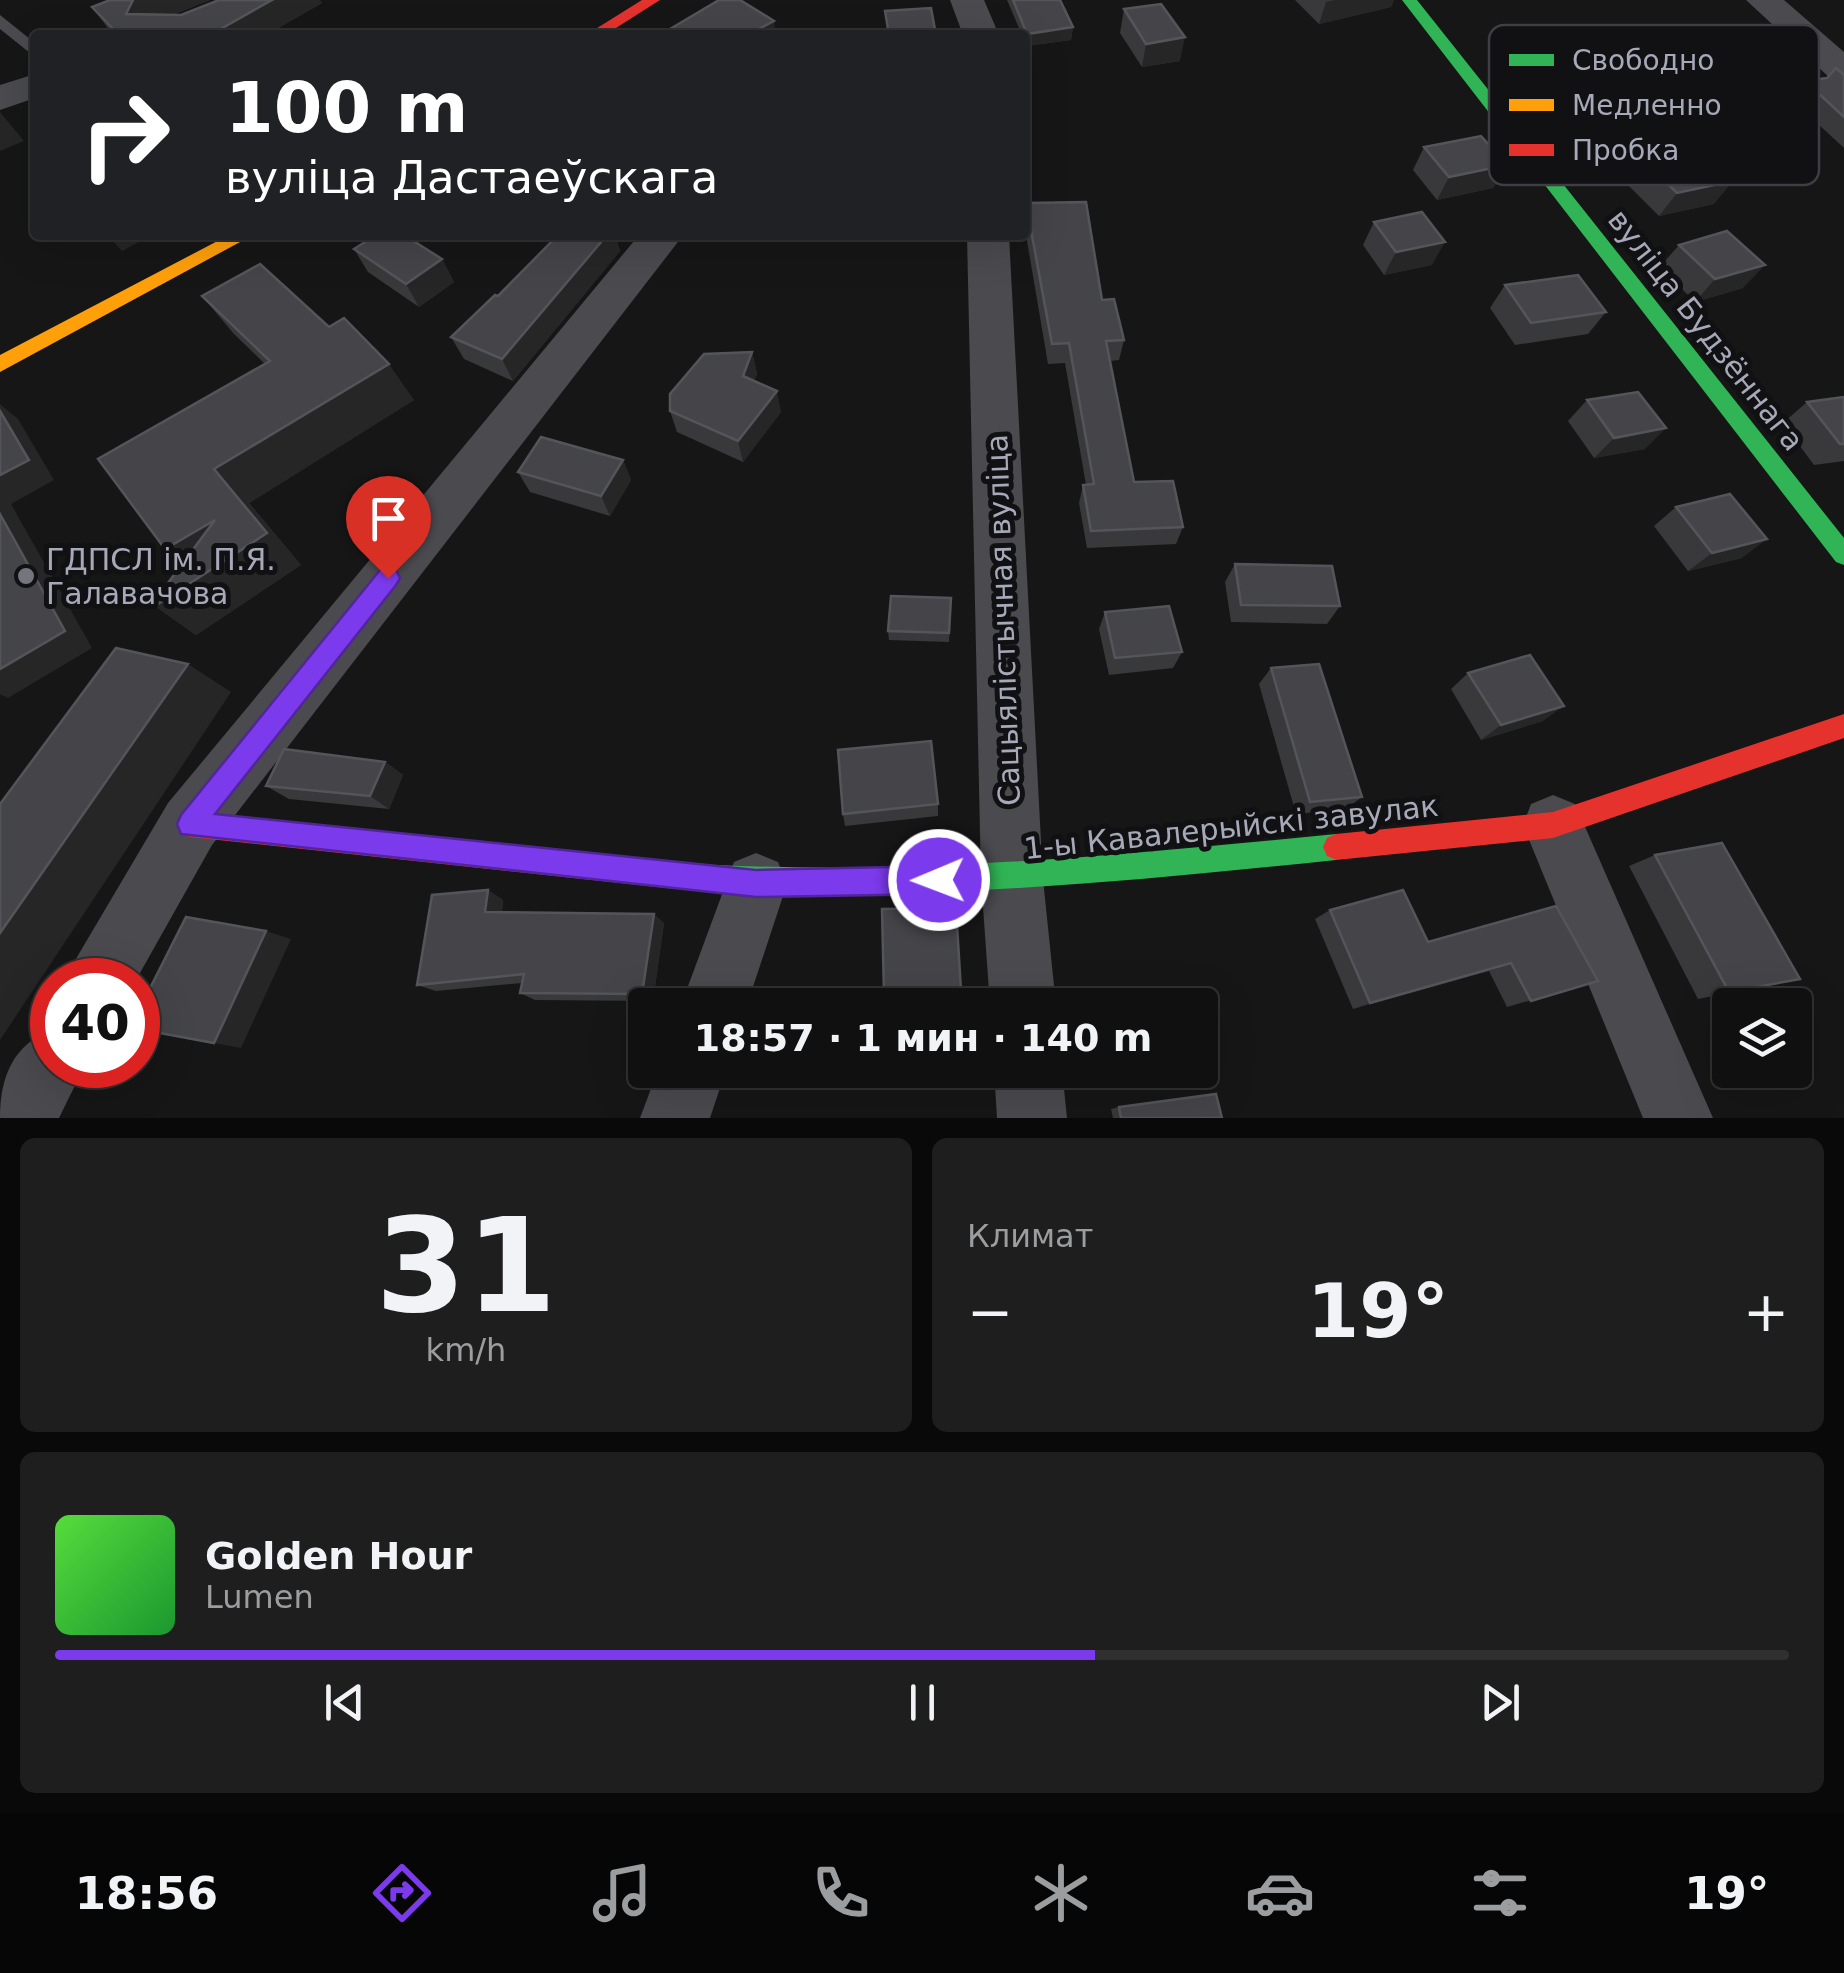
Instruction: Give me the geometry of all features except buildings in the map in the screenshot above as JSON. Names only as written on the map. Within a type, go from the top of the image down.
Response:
[{"type":"street","points":[[602,30],[652,0]]},
{"type":"street","points":[[967,0],[979,30]]},
{"type":"street","name":"вуліца Будзённага","points":[[1410,0],[1489,101]]},
{"type":"street","points":[[1763,0],[1792,25]]},
{"type":"street","points":[[1819,49],[1844,71]]},
{"type":"street","points":[[0,98],[30,87]]},
{"type":"street","name":"вуліца Будзённага","points":[[1555,185],[1844,555]]},
{"type":"street","points":[[0,364],[228,240]]},
{"type":"street","points":[[113,958],[190,824],[658,240]]},
{"type":"street","name":"Сацыялістычная вуліца","points":[[988,240],[1012,878],[1022,988]]},
{"type":"street","name":"1-ы Кавалерыйскі завулак","points":[[190,824],[756,884],[1012,878],[1553,825],[1844,726]]},
{"type":"street","points":[[1553,825],[1678,1118]]},
{"type":"street","points":[[720,988],[756,884]]},
{"type":"street","points":[[21,1118],[38,1088]]},
{"type":"street","points":[[676,1118],[686,1088]]},
{"type":"street","points":[[1030,1088],[1032,1118]]},
{"type":"lane","points":[[0,20],[30,47]]},
{"type":"traffic: fast","points":[[1409,0],[1489,102]]},
{"type":"traffic: fast","points":[[1554,185],[1844,555]]},
{"type":"traffic: fast","points":[[667,875],[751,881],[918,882],[1086,872],[1336,847]]},
{"type":"traffic: slow","points":[[0,364],[235,240]]},
{"type":"traffic: jam","points":[[602,30],[653,0]]},
{"type":"traffic: jam","points":[[1336,847],[1553,825],[1844,726]]},
{"type":"traffic: jam","points":[[190,824],[667,875]]},
{"type":"place","name":"ГДПСЛ ім. П.Я. Галавачова","points":[[26,576]]},
{"type":"route","points":[[388,578],[190,824],[756,884],[939,880]]}]
